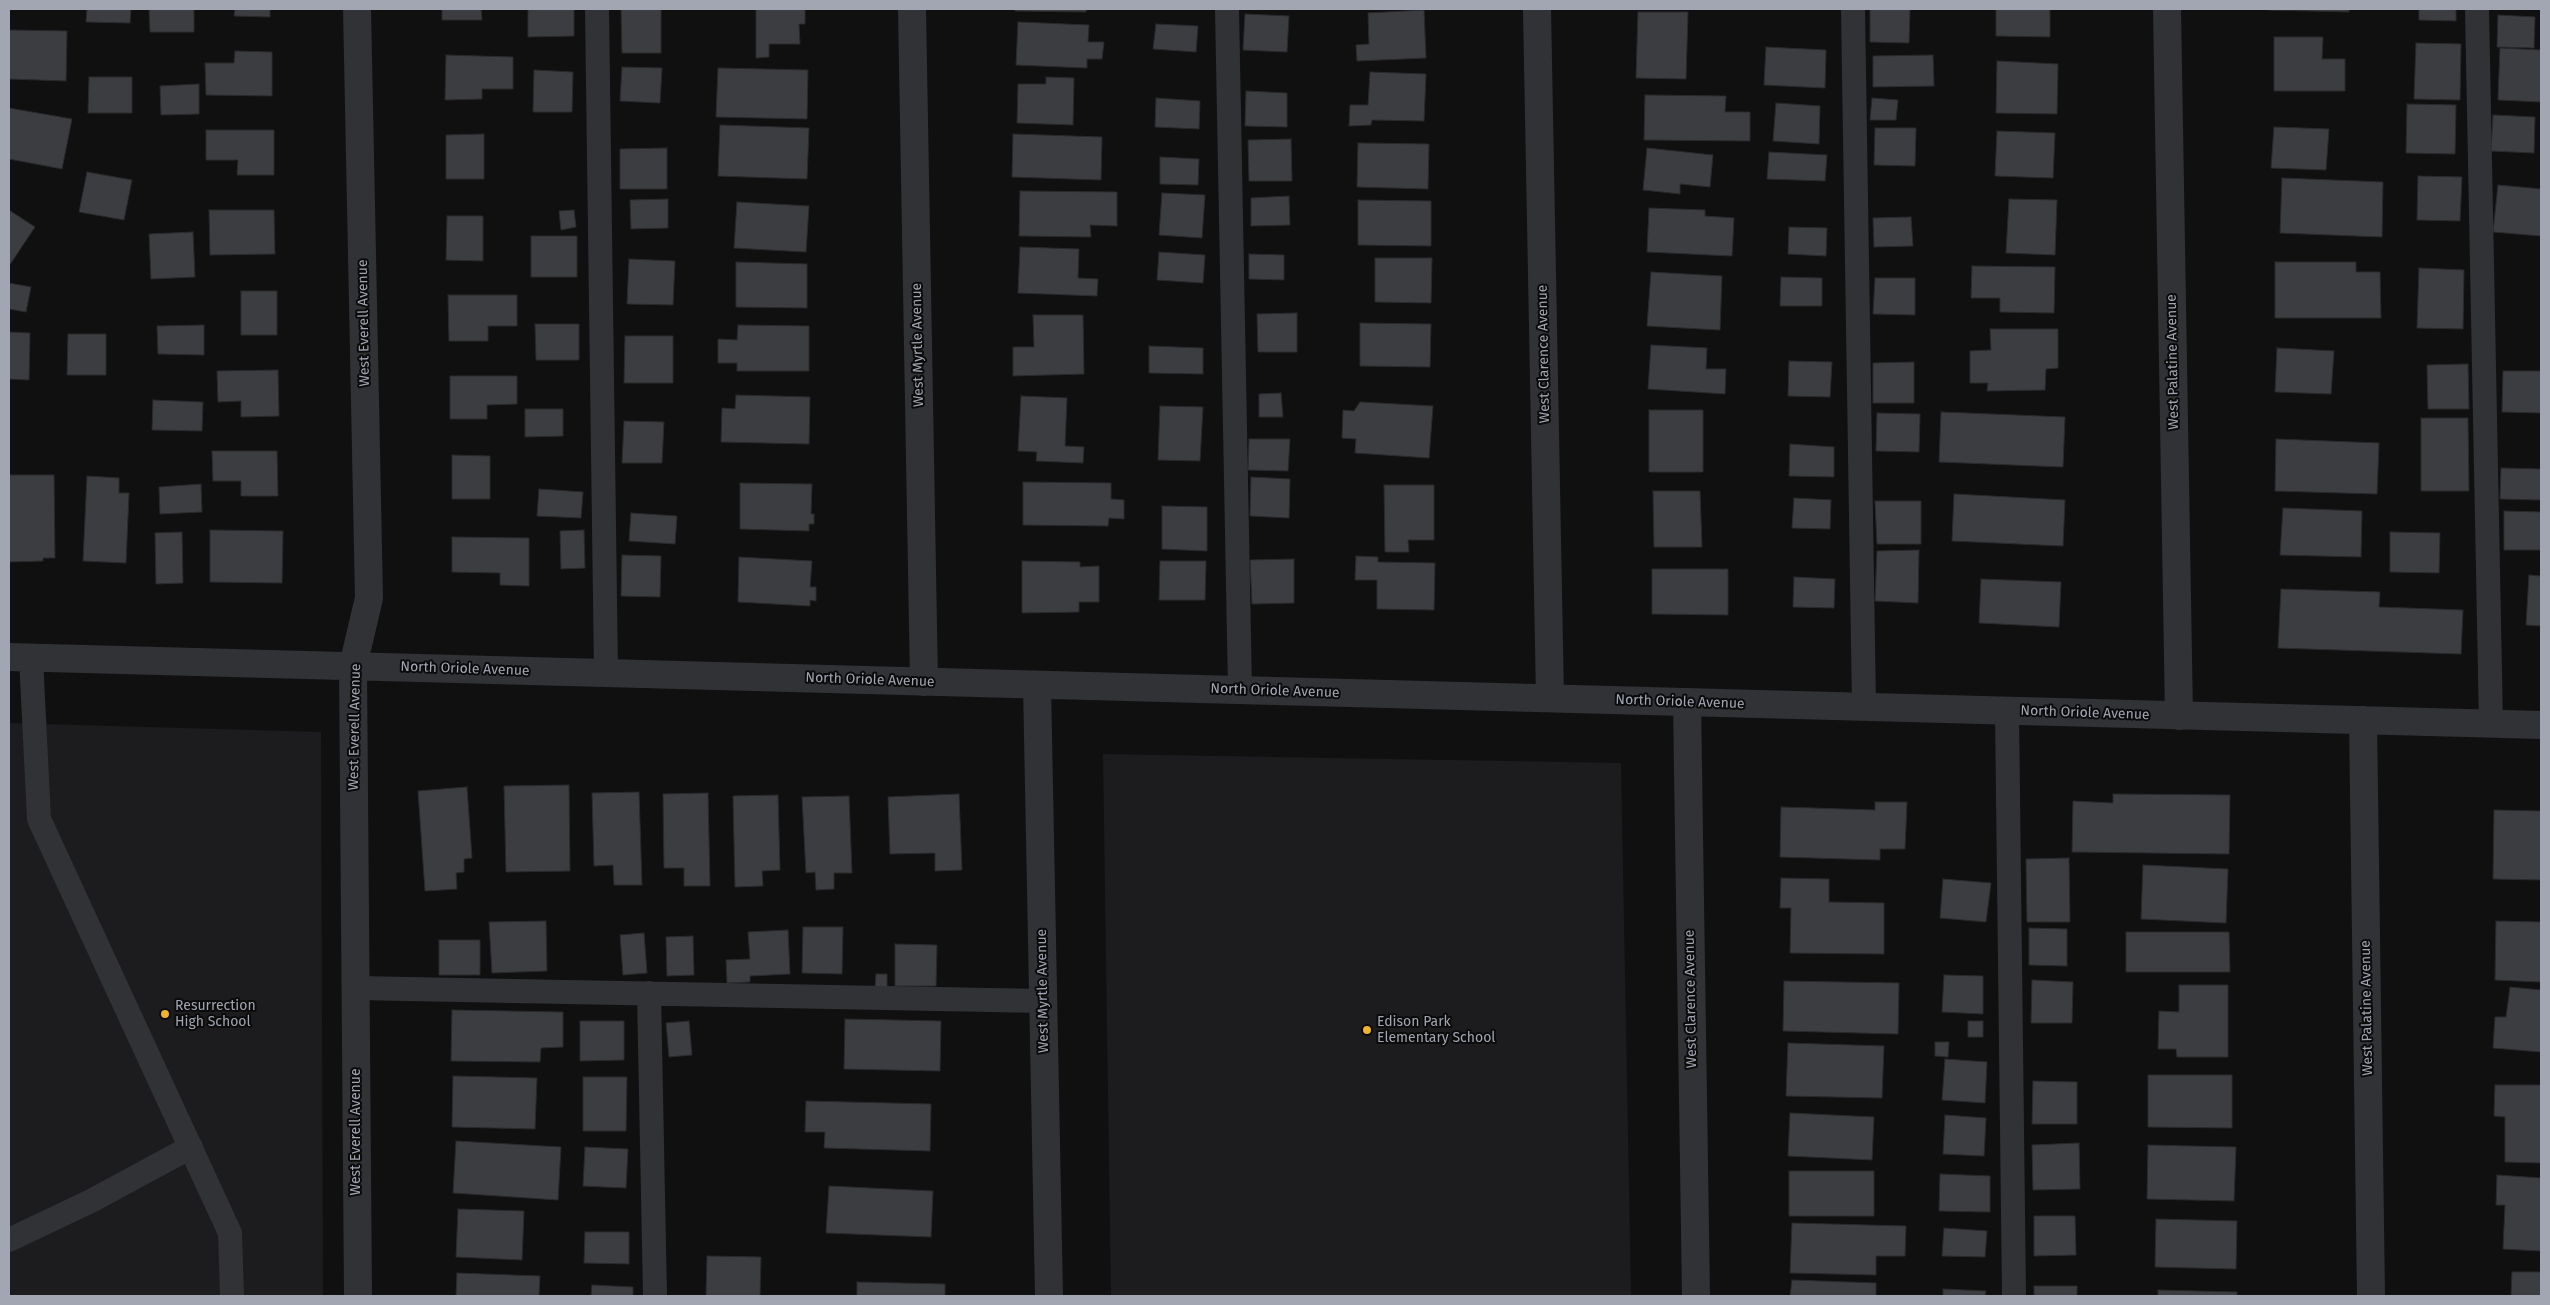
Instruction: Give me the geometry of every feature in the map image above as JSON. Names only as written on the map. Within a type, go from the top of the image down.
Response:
[{"type":"street","name":"West Everell Avenue","points":[[358,9],[369,598],[353,666],[358,1296]]},
{"type":"street","name":"West Myrtle Avenue","points":[[912,9],[924,682]]},
{"type":"street","name":"West Clarence Avenue","points":[[1537,9],[1550,698]]},
{"type":"street","name":"West Palatine Avenue","points":[[2167,9],[2179,716]]},
{"type":"street","name":"North Oriole Avenue","points":[[20,657],[2541,725]]},
{"type":"street","name":"West Myrtle Avenue","points":[[1037,685],[1049,1296]]},
{"type":"street","name":"West Clarence Avenue","points":[[1687,702],[1696,1296]]},
{"type":"street","name":"West Palatine Avenue","points":[[2363,720],[2371,1296]]},
{"type":"lane","points":[[597,9],[606,673]]},
{"type":"lane","points":[[1227,9],[1240,690]]},
{"type":"lane","points":[[1853,9],[1864,707]]},
{"type":"lane","points":[[2477,9],[2491,724]]},
{"type":"lane","points":[[20,657],[39,819],[230,1233],[232,1296]]},
{"type":"lane","points":[[2007,711],[2014,1296]]},
{"type":"lane","points":[[355,988],[1043,1001]]},
{"type":"lane","points":[[649,993],[655,1296]]},
{"type":"lane","points":[[9,1240],[91,1201],[191,1148]]},
{"type":"shaded area","name":"Resurrection High School","points":[[9,723],[321,732],[323,1296],[9,1296]]},
{"type":"shaded area","name":"Edison Park Elementary School","points":[[1103,754],[1621,763],[1631,1296],[1111,1296]]},
{"type":"building","points":[[87,9],[131,9],[130,23],[86,22]]},
{"type":"building","points":[[149,9],[194,9],[194,32],[150,32]]},
{"type":"building","points":[[235,9],[270,9],[270,17],[234,16]]},
{"type":"building","points":[[442,9],[481,9],[482,20],[442,20]]},
{"type":"building","points":[[528,9],[574,9],[574,36],[528,37]]},
{"type":"building","points":[[621,9],[661,9],[661,53],[622,53]]},
{"type":"building","points":[[756,9],[805,9],[805,24],[799,24],[800,44],[769,44],[769,57],[756,58]]},
{"type":"building","points":[[1015,9],[1086,9],[1086,12],[1015,11]]},
{"type":"building","points":[[1870,9],[1910,9],[1909,43],[1870,42]]},
{"type":"building","points":[[1996,9],[2050,9],[2050,37],[1996,36]]},
{"type":"building","points":[[2349,9],[2349,12],[2268,10]]},
{"type":"building","points":[[2419,9],[2456,9],[2456,21],[2419,20]]},
{"type":"building","points":[[1424,10],[1426,58],[1357,61],[1356,45],[1369,44],[1368,13]]},
{"type":"building","points":[[1638,12],[1688,12],[1686,79],[1636,78]]},
{"type":"building","points":[[1245,14],[1289,16],[1287,52],[1243,50]]},
{"type":"building","points":[[2498,15],[2535,17],[2534,48],[2497,47]]},
{"type":"building","points":[[1018,22],[1089,25],[1088,42],[1104,42],[1102,59],[1087,59],[1087,68],[1016,65]]},
{"type":"building","points":[[1156,24],[1198,26],[1196,52],[1153,49]]},
{"type":"building","points":[[9,30],[67,31],[66,81],[9,79]]},
{"type":"building","points":[[2274,37],[2323,37],[2322,59],[2345,59],[2345,91],[2274,91]]},
{"type":"building","points":[[2416,43],[2461,44],[2460,100],[2414,99]]},
{"type":"building","points":[[1766,47],[1826,50],[1825,88],[1764,85]]},
{"type":"building","points":[[2500,48],[2541,50],[2541,102],[2498,100]]},
{"type":"building","points":[[235,51],[272,52],[272,96],[206,95],[205,63],[234,63]]},
{"type":"building","points":[[446,55],[513,57],[513,89],[482,89],[482,99],[445,100]]},
{"type":"building","points":[[1933,55],[1934,86],[1873,87],[1873,56]]},
{"type":"building","points":[[1997,61],[2058,64],[2057,114],[1996,113]]},
{"type":"building","points":[[622,67],[662,68],[660,103],[620,101]]},
{"type":"building","points":[[718,68],[808,70],[807,119],[716,117]]},
{"type":"building","points":[[534,70],[573,72],[572,112],[533,112]]},
{"type":"building","points":[[1370,72],[1426,74],[1424,121],[1372,120],[1371,125],[1349,126],[1350,105],[1368,105]]},
{"type":"building","points":[[89,77],[132,77],[132,113],[88,113]]},
{"type":"building","points":[[1046,77],[1074,78],[1073,125],[1017,123],[1018,84],[1046,84]]},
{"type":"building","points":[[199,84],[199,114],[161,115],[160,86]]},
{"type":"building","points":[[1246,91],[1287,93],[1287,127],[1245,126]]},
{"type":"building","points":[[1645,95],[1726,96],[1725,112],[1750,112],[1750,141],[1644,140]]},
{"type":"building","points":[[1156,98],[1200,101],[1199,129],[1155,127]]},
{"type":"building","points":[[1872,98],[1898,100],[1896,120],[1870,120]]},
{"type":"building","points":[[1776,103],[1820,106],[1819,144],[1773,141]]},
{"type":"building","points":[[2407,104],[2456,105],[2455,154],[2406,153]]},
{"type":"building","points":[[9,108],[72,119],[62,169],[9,159]]},
{"type":"building","points":[[2493,115],[2535,117],[2534,153],[2491,151]]},
{"type":"building","points":[[720,125],[809,128],[807,179],[718,176]]},
{"type":"building","points":[[2274,127],[2329,129],[2326,170],[2271,168]]},
{"type":"building","points":[[1875,128],[1916,128],[1915,166],[1874,165]]},
{"type":"building","points":[[206,130],[274,130],[274,175],[237,175],[238,160],[206,160]]},
{"type":"building","points":[[1997,131],[2055,133],[2053,178],[1995,176]]},
{"type":"building","points":[[484,134],[484,179],[446,179],[446,135]]},
{"type":"building","points":[[1013,134],[1102,137],[1101,180],[1012,177]]},
{"type":"building","points":[[1291,139],[1292,181],[1249,181],[1248,140]]},
{"type":"building","points":[[1358,143],[1429,144],[1428,189],[1357,187]]},
{"type":"building","points":[[667,148],[667,189],[620,189],[620,149]]},
{"type":"building","points":[[1647,148],[1713,155],[1710,187],[1680,184],[1680,194],[1643,190]]},
{"type":"building","points":[[1769,152],[1827,155],[1825,181],[1767,179]]},
{"type":"building","points":[[1160,157],[1199,159],[1198,185],[1160,184]]},
{"type":"building","points":[[87,172],[132,180],[124,220],[79,212]]},
{"type":"building","points":[[2418,176],[2462,177],[2460,221],[2417,220]]},
{"type":"building","points":[[2282,178],[2383,182],[2382,237],[2280,233]]},
{"type":"building","points":[[2498,185],[2541,189],[2541,236],[2493,232]]},
{"type":"building","points":[[1020,191],[1117,192],[1117,226],[1090,225],[1091,237],[1019,236]]},
{"type":"building","points":[[1162,193],[1205,195],[1202,238],[1159,235]]},
{"type":"building","points":[[1289,196],[1290,225],[1251,226],[1251,198]]},
{"type":"building","points":[[668,199],[668,228],[631,229],[630,200]]},
{"type":"building","points":[[2009,199],[2057,200],[2055,255],[2006,253]]},
{"type":"building","points":[[1358,200],[1431,201],[1431,246],[1358,245]]},
{"type":"building","points":[[737,202],[809,206],[806,252],[734,248]]},
{"type":"building","points":[[1649,208],[1705,210],[1705,216],[1734,218],[1732,256],[1647,252]]},
{"type":"building","points":[[9,210],[35,227],[9,266]]},
{"type":"building","points":[[209,210],[274,210],[275,254],[210,255]]},
{"type":"building","points":[[574,210],[576,227],[561,230],[559,211]]},
{"type":"building","points":[[447,216],[483,216],[483,261],[446,260]]},
{"type":"building","points":[[1911,217],[1913,246],[1874,247],[1873,218]]},
{"type":"building","points":[[1789,227],[1827,228],[1826,256],[1788,254]]},
{"type":"building","points":[[193,232],[195,277],[151,279],[149,234]]},
{"type":"building","points":[[531,236],[577,236],[577,277],[531,277]]},
{"type":"building","points":[[1020,247],[1079,249],[1078,278],[1098,279],[1097,296],[1018,293]]},
{"type":"building","points":[[1159,252],[1205,255],[1203,283],[1157,280]]},
{"type":"building","points":[[1249,254],[1284,255],[1284,280],[1249,279]]},
{"type":"building","points":[[1375,258],[1432,258],[1431,303],[1375,302]]},
{"type":"building","points":[[629,259],[675,261],[673,305],[627,304]]},
{"type":"building","points":[[736,262],[807,264],[807,308],[736,307]]},
{"type":"building","points":[[2275,262],[2356,262],[2356,272],[2380,272],[2381,318],[2275,318]]},
{"type":"building","points":[[1972,266],[2055,267],[2054,313],[2000,312],[2000,298],[1971,298]]},
{"type":"building","points":[[2419,268],[2464,270],[2463,329],[2417,328]]},
{"type":"building","points":[[1651,272],[1722,276],[1720,330],[1647,326]]},
{"type":"building","points":[[1781,277],[1822,278],[1822,306],[1780,306]]},
{"type":"building","points":[[1875,278],[1915,278],[1915,315],[1873,314]]},
{"type":"building","points":[[9,283],[31,287],[26,312],[9,309]]},
{"type":"building","points":[[241,291],[277,291],[277,335],[241,335]]},
{"type":"building","points":[[448,295],[517,295],[517,326],[488,326],[488,341],[449,341]]},
{"type":"building","points":[[1297,313],[1297,352],[1258,352],[1257,314]]},
{"type":"building","points":[[1033,315],[1083,315],[1084,374],[1013,376],[1013,347],[1034,347]]},
{"type":"building","points":[[1360,323],[1431,324],[1430,367],[1360,366]]},
{"type":"building","points":[[535,324],[579,324],[579,360],[536,360]]},
{"type":"building","points":[[204,325],[204,355],[158,354],[157,326]]},
{"type":"building","points":[[738,325],[809,326],[809,371],[737,371],[737,363],[718,363],[718,339],[737,340]]},
{"type":"building","points":[[1990,329],[2058,329],[2058,368],[2046,369],[2045,390],[1987,391],[1988,383],[1970,383],[1970,351],[1991,350]]},
{"type":"building","points":[[9,332],[30,333],[29,380],[9,379]]},
{"type":"building","points":[[68,334],[106,334],[106,375],[67,375]]},
{"type":"building","points":[[625,336],[673,336],[673,383],[624,383]]},
{"type":"building","points":[[1651,345],[1707,348],[1706,369],[1726,369],[1725,394],[1648,389]]},
{"type":"building","points":[[1149,346],[1203,348],[1203,374],[1149,373]]},
{"type":"building","points":[[2277,348],[2334,351],[2331,394],[2275,392]]},
{"type":"building","points":[[1789,361],[1832,362],[1830,397],[1788,396]]},
{"type":"building","points":[[1914,362],[1914,403],[1873,403],[1873,363]]},
{"type":"building","points":[[2468,364],[2469,409],[2428,409],[2427,365]]},
{"type":"building","points":[[278,370],[279,416],[241,417],[241,401],[218,402],[217,371]]},
{"type":"building","points":[[2503,371],[2541,371],[2541,413],[2502,412]]},
{"type":"building","points":[[450,376],[517,376],[517,404],[487,405],[487,419],[450,419]]},
{"type":"building","points":[[1281,393],[1283,417],[1259,417],[1259,394]]},
{"type":"building","points":[[736,395],[810,397],[809,444],[721,442],[722,408],[735,409]]},
{"type":"building","points":[[1021,396],[1067,398],[1065,446],[1084,447],[1083,463],[1036,461],[1037,452],[1018,451]]},
{"type":"building","points":[[153,400],[203,402],[202,431],[152,430]]},
{"type":"building","points":[[1360,402],[1433,406],[1429,458],[1355,453],[1356,439],[1342,438],[1343,410],[1354,411]]},
{"type":"building","points":[[1160,406],[1203,407],[1200,461],[1158,460]]},
{"type":"building","points":[[525,409],[563,409],[563,436],[525,437]]},
{"type":"building","points":[[1649,410],[1703,410],[1703,472],[1649,472]]},
{"type":"building","points":[[1941,412],[2065,417],[2063,467],[1939,462]]},
{"type":"building","points":[[1877,413],[1920,414],[1919,452],[1876,451]]},
{"type":"building","points":[[2421,418],[2468,418],[2469,491],[2421,491]]},
{"type":"building","points":[[624,421],[664,422],[662,463],[622,463]]},
{"type":"building","points":[[1249,439],[1290,439],[1288,471],[1248,470]]},
{"type":"building","points":[[2276,439],[2379,443],[2377,494],[2275,491]]},
{"type":"building","points":[[1790,444],[1834,447],[1834,477],[1789,476]]},
{"type":"building","points":[[212,451],[277,451],[278,496],[241,496],[241,481],[213,481]]},
{"type":"building","points":[[452,455],[490,456],[490,499],[452,499]]},
{"type":"building","points":[[2501,468],[2541,469],[2541,500],[2500,499]]},
{"type":"building","points":[[9,475],[54,475],[55,558],[43,558],[43,561],[9,562]]},
{"type":"building","points":[[87,476],[119,478],[119,493],[129,493],[126,563],[83,561]]},
{"type":"building","points":[[1251,477],[1290,479],[1289,518],[1250,516]]},
{"type":"building","points":[[1023,482],[1111,483],[1111,499],[1124,500],[1124,519],[1109,518],[1108,526],[1023,525]]},
{"type":"building","points":[[740,483],[812,484],[811,514],[814,514],[814,524],[809,524],[809,531],[740,529]]},
{"type":"building","points":[[201,484],[202,512],[160,514],[159,487]]},
{"type":"building","points":[[1384,485],[1434,485],[1434,540],[1408,540],[1409,552],[1385,552]]},
{"type":"building","points":[[539,489],[583,492],[581,518],[537,516]]},
{"type":"building","points":[[1653,491],[1700,491],[1702,547],[1654,547]]},
{"type":"building","points":[[1954,494],[2065,500],[2063,546],[1952,541]]},
{"type":"building","points":[[1794,498],[1831,500],[1830,529],[1792,528]]},
{"type":"building","points":[[1875,501],[1921,501],[1921,544],[1877,544]]},
{"type":"building","points":[[1162,506],[1207,507],[1207,551],[1162,549]]},
{"type":"building","points":[[2283,508],[2362,511],[2361,557],[2280,555]]},
{"type":"building","points":[[2504,511],[2541,512],[2541,550],[2504,550]]},
{"type":"building","points":[[631,513],[677,516],[675,544],[629,541]]},
{"type":"building","points":[[210,530],[283,531],[282,583],[210,582]]},
{"type":"building","points":[[584,530],[585,568],[561,569],[560,531]]},
{"type":"building","points":[[182,532],[183,583],[156,584],[155,533]]},
{"type":"building","points":[[2390,532],[2440,533],[2439,573],[2390,572]]},
{"type":"building","points":[[452,537],[529,538],[529,586],[500,585],[500,573],[452,572]]},
{"type":"building","points":[[1919,550],[1918,603],[1875,601],[1877,551]]},
{"type":"building","points":[[622,555],[661,556],[660,597],[621,596]]},
{"type":"building","points":[[1356,556],[1378,557],[1378,562],[1435,563],[1434,610],[1377,609],[1377,580],[1355,580]]},
{"type":"building","points":[[739,557],[812,561],[810,587],[816,587],[816,601],[810,600],[810,606],[738,602]]},
{"type":"building","points":[[1294,559],[1294,603],[1252,604],[1250,560]]},
{"type":"building","points":[[1022,561],[1080,562],[1080,567],[1099,566],[1099,602],[1079,602],[1079,612],[1022,613]]},
{"type":"building","points":[[1160,561],[1206,561],[1205,600],[1159,600]]},
{"type":"building","points":[[1652,569],[1728,569],[1728,615],[1652,614]]},
{"type":"building","points":[[2529,575],[2541,576],[2541,626],[2526,625]]},
{"type":"building","points":[[1794,577],[1835,579],[1834,608],[1793,607]]},
{"type":"building","points":[[1981,579],[2061,582],[2059,627],[1979,623]]},
{"type":"building","points":[[2281,589],[2380,592],[2379,607],[2463,610],[2461,654],[2278,648]]},
{"type":"building","points":[[569,785],[570,871],[506,872],[504,786]]},
{"type":"building","points":[[467,787],[472,858],[464,859],[464,872],[456,873],[457,889],[425,891],[418,791]]},
{"type":"building","points":[[639,792],[642,885],[614,885],[613,865],[594,866],[592,793]]},
{"type":"building","points":[[708,793],[710,886],[684,886],[684,868],[664,868],[663,794]]},
{"type":"building","points":[[959,794],[962,870],[935,871],[935,853],[890,854],[888,797]]},
{"type":"building","points":[[2113,794],[2230,795],[2229,854],[2072,852],[2073,801],[2113,803]]},
{"type":"building","points":[[778,795],[780,870],[762,871],[763,886],[735,887],[733,796]]},
{"type":"building","points":[[849,796],[852,873],[834,873],[834,889],[816,890],[815,872],[806,873],[802,797]]},
{"type":"building","points":[[1875,802],[1907,802],[1905,849],[1880,849],[1880,860],[1780,857],[1781,807],[1875,810]]},
{"type":"building","points":[[2494,810],[2541,811],[2541,880],[2493,879]]},
{"type":"building","points":[[2069,858],[2070,922],[2027,922],[2026,859]]},
{"type":"building","points":[[2143,865],[2228,869],[2226,923],[2141,919]]},
{"type":"building","points":[[1781,878],[1829,879],[1829,902],[1884,903],[1884,954],[1790,953],[1791,908],[1780,908]]},
{"type":"building","points":[[1943,879],[1991,883],[1986,922],[1940,918]]},
{"type":"building","points":[[546,921],[547,971],[492,973],[489,922]]},
{"type":"building","points":[[2496,921],[2541,922],[2541,982],[2495,980]]},
{"type":"building","points":[[803,927],[843,927],[842,974],[802,973]]},
{"type":"building","points":[[2029,928],[2067,929],[2067,966],[2029,965]]},
{"type":"building","points":[[788,930],[790,974],[750,976],[750,982],[727,983],[726,960],[750,959],[748,932]]},
{"type":"building","points":[[2126,932],[2229,932],[2230,972],[2126,972]]},
{"type":"building","points":[[644,933],[647,973],[623,975],[620,935]]},
{"type":"building","points":[[693,936],[694,975],[667,976],[666,937]]},
{"type":"building","points":[[439,940],[480,940],[480,975],[439,975]]},
{"type":"building","points":[[895,944],[937,945],[936,986],[895,986]]},
{"type":"building","points":[[876,974],[887,974],[887,988],[875,988]]},
{"type":"building","points":[[1944,975],[1983,976],[1983,1014],[1942,1012]]},
{"type":"building","points":[[2032,980],[2073,982],[2072,1023],[2031,1023]]},
{"type":"building","points":[[1784,981],[1899,983],[1898,1034],[1783,1031]]},
{"type":"building","points":[[2179,985],[2228,985],[2228,1057],[2177,1057],[2176,1049],[2158,1049],[2159,1011],[2179,1012]]},
{"type":"building","points":[[2510,987],[2541,990],[2541,1052],[2493,1048],[2495,1017],[2506,1017]]},
{"type":"building","points":[[452,1010],[563,1012],[563,1047],[541,1048],[540,1062],[451,1061]]},
{"type":"building","points":[[845,1019],[941,1021],[940,1071],[844,1069]]},
{"type":"building","points":[[580,1021],[624,1021],[624,1060],[580,1061]]},
{"type":"building","points":[[689,1021],[692,1055],[669,1057],[666,1023]]},
{"type":"building","points":[[1968,1021],[1983,1021],[1983,1037],[1968,1037]]},
{"type":"building","points":[[1935,1042],[1949,1042],[1948,1057],[1935,1056]]},
{"type":"building","points":[[1788,1043],[1884,1046],[1882,1098],[1786,1096]]},
{"type":"building","points":[[1945,1059],[1987,1062],[1985,1103],[1942,1100]]},
{"type":"building","points":[[2148,1075],[2232,1075],[2232,1128],[2148,1127]]},
{"type":"building","points":[[453,1076],[537,1078],[535,1129],[452,1127]]},
{"type":"building","points":[[583,1077],[627,1077],[626,1131],[583,1131]]},
{"type":"building","points":[[2033,1081],[2077,1082],[2077,1124],[2032,1124]]},
{"type":"building","points":[[2495,1085],[2541,1085],[2541,1163],[2505,1162],[2505,1117],[2494,1116]]},
{"type":"building","points":[[806,1101],[931,1104],[930,1151],[824,1148],[825,1132],[805,1132]]},
{"type":"building","points":[[1790,1113],[1874,1117],[1872,1160],[1788,1156]]},
{"type":"building","points":[[1945,1115],[1986,1118],[1984,1156],[1943,1154]]},
{"type":"building","points":[[456,1141],[561,1147],[558,1200],[453,1193]]},
{"type":"building","points":[[2079,1143],[2080,1189],[2033,1190],[2032,1145]]},
{"type":"building","points":[[2148,1145],[2236,1147],[2234,1201],[2147,1199]]},
{"type":"building","points":[[585,1147],[628,1149],[626,1188],[583,1186]]},
{"type":"building","points":[[1789,1171],[1874,1171],[1874,1216],[1789,1216]]},
{"type":"building","points":[[1940,1174],[1990,1176],[1990,1212],[1939,1211]]},
{"type":"building","points":[[2497,1175],[2541,1178],[2541,1251],[2503,1249],[2505,1205],[2496,1205]]},
{"type":"building","points":[[829,1186],[933,1191],[931,1237],[826,1233]]},
{"type":"building","points":[[458,1209],[524,1211],[522,1260],[456,1257]]},
{"type":"building","points":[[2034,1216],[2075,1216],[2076,1255],[2034,1256]]},
{"type":"building","points":[[2156,1219],[2237,1221],[2236,1269],[2155,1267]]},
{"type":"building","points":[[1792,1223],[1906,1226],[1905,1256],[1876,1256],[1876,1275],[1790,1273]]},
{"type":"building","points":[[1944,1228],[1987,1231],[1985,1257],[1942,1256]]},
{"type":"building","points":[[585,1232],[629,1232],[629,1264],[584,1263]]},
{"type":"building","points":[[707,1256],[761,1257],[760,1296],[706,1296]]},
{"type":"building","points":[[2512,1272],[2541,1272],[2541,1296],[2511,1296]]},
{"type":"building","points":[[457,1273],[540,1276],[539,1296],[456,1296]]},
{"type":"building","points":[[1792,1280],[1876,1283],[1876,1296],[1790,1296]]},
{"type":"building","points":[[857,1282],[945,1284],[945,1296],[857,1296]]},
{"type":"building","points":[[592,1285],[633,1287],[633,1296],[591,1296]]},
{"type":"building","points":[[2034,1286],[2077,1286],[2077,1296],[2034,1296]]},
{"type":"building","points":[[1943,1289],[1986,1291],[1985,1296],[1943,1296]]},
{"type":"building","points":[[2158,1290],[2237,1292],[2237,1296],[2158,1296]]},
{"type":"place","name":"Resurrection High School","points":[[165,1014]]},
{"type":"place","name":"Edison Park Elementary School","points":[[1367,1030]]}]
